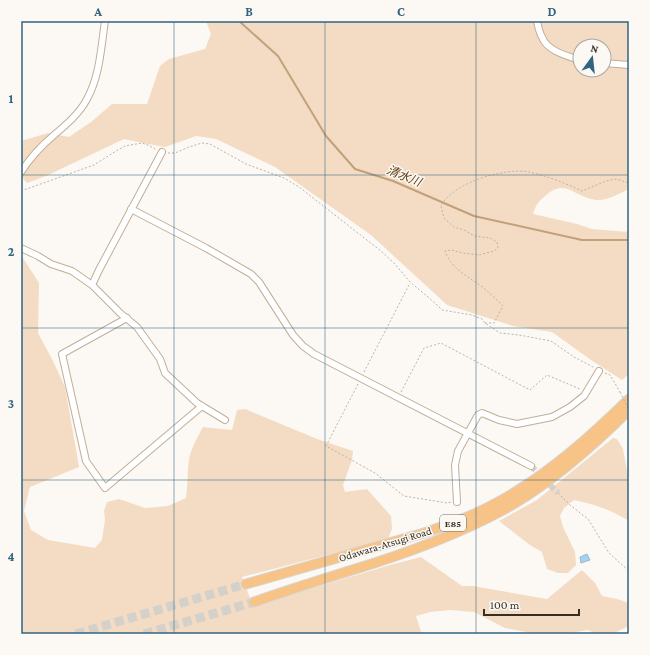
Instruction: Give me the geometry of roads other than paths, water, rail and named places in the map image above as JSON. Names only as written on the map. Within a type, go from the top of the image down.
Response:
[{"type":"highway","name":"Odawara-Atsugi Road","points":[[246,584],[424,533],[452,523],[500,502],[529,484],[559,462],[629,399]]},
{"type":"highway","name":"Odawara-Atsugi Road","points":[[254,602],[385,560],[432,543],[480,522],[533,491],[564,469],[629,410]]},
{"type":"street","points":[[21,172],[29,160],[66,124],[87,100],[96,77],[105,21]]},
{"type":"street","points":[[537,21],[544,41],[550,47],[572,57]]},
{"type":"street","points":[[612,64],[629,65]]},
{"type":"street","points":[[92,285],[162,152]]},
{"type":"street","points":[[131,210],[206,248],[251,274],[258,282],[293,335],[303,346],[314,354],[531,466]]},
{"type":"street","points":[[21,248],[51,264],[72,271],[92,285],[136,327],[160,359],[165,372],[197,403],[225,420]]},
{"type":"street","points":[[127,318],[62,354],[86,461],[105,488],[202,406]]},
{"type":"street","points":[[457,502],[455,465],[458,451],[478,415],[482,414],[517,424],[552,417],[570,407],[584,396],[599,371]]},
{"type":"waterway","name":"清水川","points":[[239,21],[278,56],[326,136],[355,169],[393,181],[474,216],[582,240],[629,240]]},
{"type":"tunnel","points":[[531,466],[558,493]]},
{"type":"tunnel","points":[[76,634],[246,584]]},
{"type":"tunnel","points":[[144,634],[254,602]]}]
